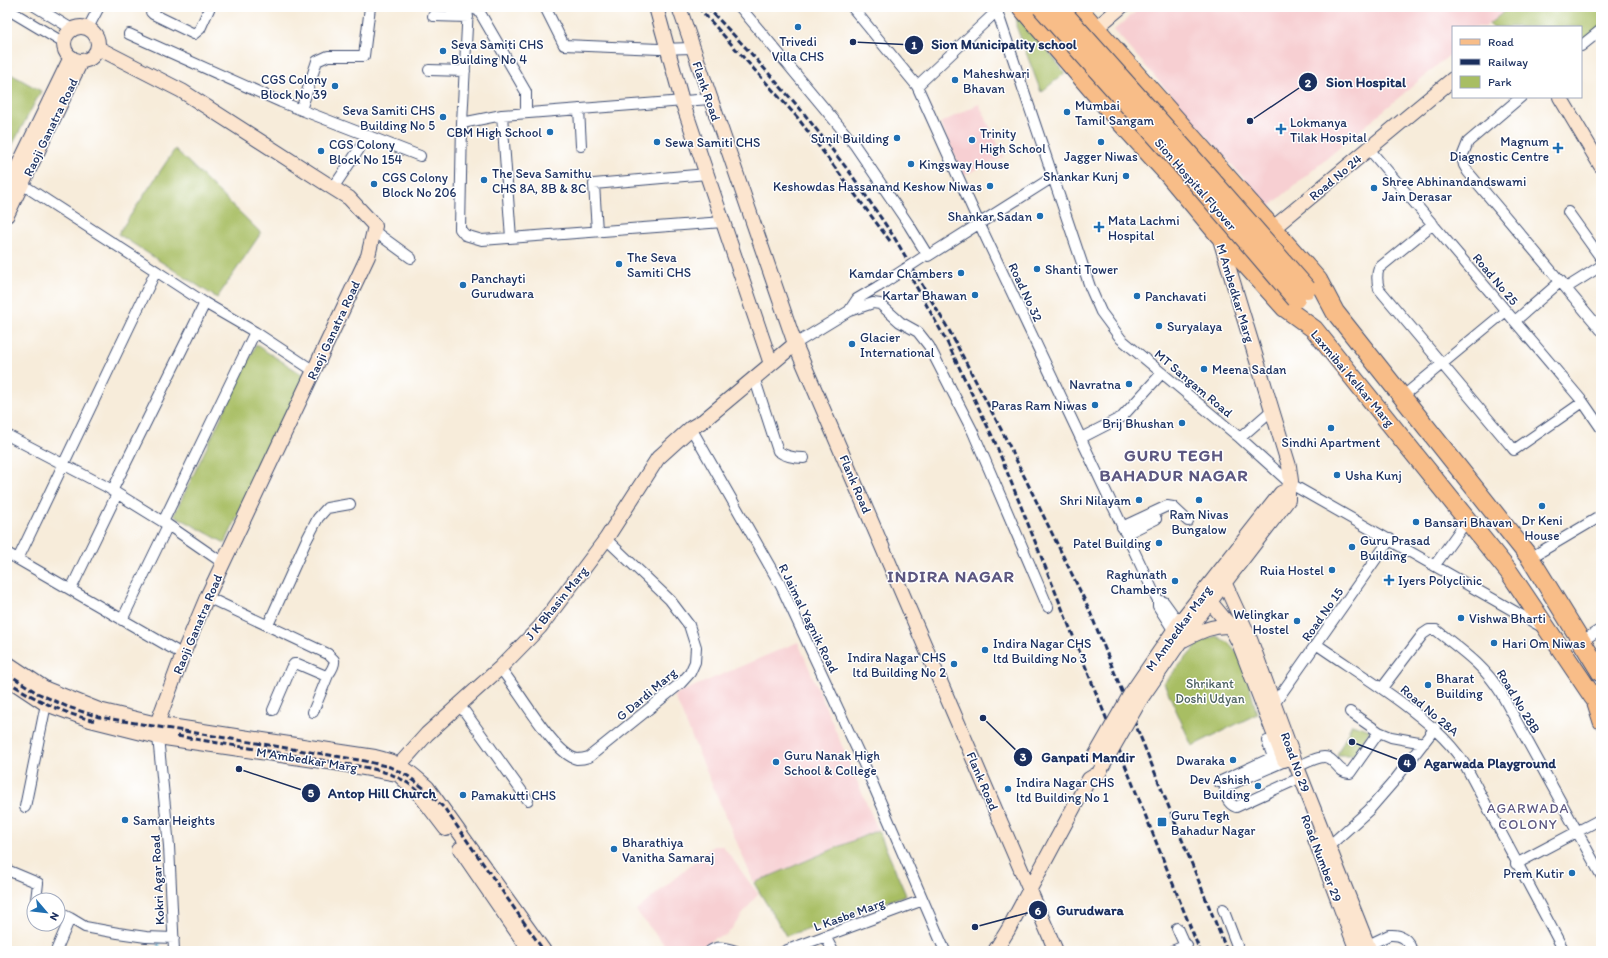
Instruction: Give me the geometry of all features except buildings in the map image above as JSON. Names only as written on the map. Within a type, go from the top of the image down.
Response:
[{"type":"highway","name":"Laxmibai Kelkar Marg","points":[[1021,7],[1062,56],[1167,173],[1218,234],[1285,308],[1314,329],[1509,572],[1549,631],[1596,695]]},
{"type":"highway","name":"Sion Hospital Flyover","points":[[1041,7],[1179,162],[1301,294],[1335,312]]},
{"type":"highway","name":"Sion Hospital Flyover","points":[[1058,7],[1188,153],[1301,294],[1314,329]]},
{"type":"highway","name":"Laxmibai Kelkar Marg","points":[[1083,9],[1096,28],[1318,280],[1335,312],[1530,558],[1601,673]]},
{"type":"main road","name":"Laxmibai Kelkar Marg","points":[[1596,695],[1601,722]]},
{"type":"street","points":[[36,7],[72,29]]},
{"type":"street","points":[[88,28],[99,7]]},
{"type":"street","points":[[151,7],[151,12],[153,14],[194,34],[200,29],[210,7]]},
{"type":"street","points":[[301,110],[317,61],[328,56],[364,56],[370,7]]},
{"type":"street","points":[[545,7],[564,44],[668,49],[692,48]]},
{"type":"street","points":[[656,7],[682,101],[771,364]]},
{"type":"street","name":"Flank Road","points":[[679,7],[795,344],[1056,951]]},
{"type":"street","points":[[740,7],[854,144],[909,225],[928,256],[1053,177]]},
{"type":"street","name":"Road No 32","points":[[852,7],[917,86],[979,223],[1158,600],[1158,606],[1180,632]]},
{"type":"street","points":[[1062,56],[1121,7]]},
{"type":"street","points":[[7,8],[64,43]]},
{"type":"street","points":[[433,16],[480,9],[526,92],[526,113]]},
{"type":"street","points":[[917,86],[999,9]]},
{"type":"street","name":"MT Sangam Road","points":[[999,9],[1090,287],[1102,312],[1121,339],[1240,438],[1289,487],[1390,539],[1549,631]]},
{"type":"street","points":[[1048,40],[1083,9]]},
{"type":"street","points":[[468,10],[462,123],[460,229],[465,235],[482,240],[723,222]]},
{"type":"street","points":[[83,27],[88,28],[96,36],[98,48],[92,57],[76,59],[65,48],[64,43],[68,33],[72,29],[83,27]]},
{"type":"street","points":[[1582,45],[1601,30]]},
{"type":"street","points":[[129,34],[301,110],[420,156]]},
{"type":"street","points":[[98,48],[182,91],[349,198],[375,226],[374,231],[412,258]]},
{"type":"street","name":"Raoji Ganatra Road","points":[[7,215],[14,184],[76,59]]},
{"type":"street","points":[[430,70],[465,71]]},
{"type":"street","name":"Road No 24","points":[[1272,229],[1452,80]]},
{"type":"street","points":[[1520,98],[1468,142],[1462,157],[1464,165],[1601,330]]},
{"type":"street","points":[[1561,98],[1601,166]]},
{"type":"street","points":[[462,123],[502,115],[710,99]]},
{"type":"street","points":[[579,109],[581,146]]},
{"type":"street","points":[[502,115],[511,238]]},
{"type":"street","points":[[333,188],[368,136]]},
{"type":"street","name":"Road No 25","points":[[1369,149],[1583,402],[1601,428]]},
{"type":"street","points":[[597,232],[594,184],[707,174]]},
{"type":"street","points":[[14,184],[156,271],[204,303],[254,332],[314,371]]},
{"type":"street","points":[[1568,212],[1601,258]]},
{"type":"street","points":[[1432,224],[1379,268],[1377,274],[1379,289],[1514,450],[1583,402]]},
{"type":"street","points":[[849,311],[858,299],[922,258],[907,232],[909,225]]},
{"type":"street","name":"Raoji Ganatra Road","points":[[157,731],[183,654],[207,597],[368,256],[374,231]]},
{"type":"street","name":"M Ambedkar Marg","points":[[994,951],[1008,930],[1029,888],[1090,779],[1099,773],[1099,761],[1135,697],[1180,632],[1221,579],[1288,500],[1289,466],[1218,234]]},
{"type":"street","points":[[1515,321],[1563,285],[1601,266]]},
{"type":"street","points":[[18,559],[156,271]]},
{"type":"street","points":[[71,589],[204,303]]},
{"type":"street","points":[[795,344],[849,311],[873,303],[880,304],[900,322],[918,332],[929,346],[973,432],[1048,607]]},
{"type":"street","points":[[1402,397],[1506,311]]},
{"type":"street","points":[[122,620],[254,332]]},
{"type":"street","name":"J K Bhasin Marg","points":[[398,770],[434,738],[502,671],[546,632],[563,610],[653,472],[696,428],[754,377],[795,344]]},
{"type":"street","points":[[1081,438],[1122,417],[1162,373]]},
{"type":"street","points":[[754,377],[778,451],[783,455],[790,457],[804,458]]},
{"type":"street","points":[[1240,438],[1272,410]]},
{"type":"street","name":"R Jaimal Yagnik Road","points":[[696,428],[781,586],[868,773],[945,951]]},
{"type":"street","points":[[8,438],[64,465],[115,493],[224,563]]},
{"type":"street","points":[[268,626],[306,541],[318,518],[327,508],[350,504]]},
{"type":"street","points":[[1123,528],[1167,506],[1173,507],[1188,521]]},
{"type":"street","points":[[1123,528],[1152,508]]},
{"type":"street","points":[[1530,558],[1601,516]]},
{"type":"street","points":[[1123,528],[1156,519]]},
{"type":"street","points":[[1435,565],[1468,520]]},
{"type":"street","name":"Road No 15","points":[[1270,706],[1390,539]]},
{"type":"street","name":"G Dardi Marg","points":[[502,671],[551,739],[562,751],[577,759],[590,757],[681,683],[690,673],[695,662],[696,647],[689,625],[670,600],[608,541]]},
{"type":"street","points":[[7,553],[175,650]]},
{"type":"street","name":"Road No 29","points":[[1221,579],[1250,639],[1284,759],[1324,849]]},
{"type":"street","points":[[207,597],[332,657],[335,662],[312,712]]},
{"type":"street","name":"Road Number 29","points":[[1207,598],[1230,626],[1240,643],[1270,706],[1284,759],[1324,849],[1363,949]]},
{"type":"street","points":[[1180,632],[1204,630],[1217,626],[1230,626]]},
{"type":"street","points":[[1582,641],[1601,629]]},
{"type":"street","name":"Road No 28B","points":[[1382,688],[1423,634],[1429,630],[1436,630],[1478,663],[1492,678],[1601,875]]},
{"type":"street","name":"Road No 28A","points":[[1316,644],[1382,688],[1435,728],[1454,747],[1464,762],[1516,864],[1564,951]]},
{"type":"street","points":[[7,663],[46,689],[157,731]]},
{"type":"street","points":[[272,710],[294,664],[298,664],[326,676],[328,675]]},
{"type":"street","points":[[7,678],[46,704],[90,720],[157,731],[375,757],[393,761],[398,770],[420,795],[453,838],[530,951]]},
{"type":"street","points":[[25,807],[46,704]]},
{"type":"street","points":[[462,709],[528,800]]},
{"type":"street","points":[[1350,712],[1379,732],[1391,737],[1424,743]]},
{"type":"street","points":[[1324,849],[1369,810],[1395,780],[1435,728]]},
{"type":"street","name":"Kokri Agar Road","points":[[157,731],[169,846],[174,951]]},
{"type":"street","points":[[1219,782],[1284,759],[1324,757],[1329,759],[1344,772],[1350,773],[1379,732]]},
{"type":"street","points":[[1267,742],[1284,759]]},
{"type":"street","points":[[1284,759],[1225,787],[1228,801],[1236,807],[1293,781]]},
{"type":"street","points":[[398,770],[427,787],[544,951]]},
{"type":"street","points":[[1516,864],[1601,818]]},
{"type":"street","points":[[7,870],[38,883],[37,892]]},
{"type":"street","name":"L Kasbe Marg","points":[[785,951],[923,900]]},
{"type":"street","points":[[1223,909],[1239,951]]},
{"type":"street","points":[[66,916],[85,927],[146,937],[174,938]]},
{"type":"street","points":[[56,951],[70,918]]},
{"type":"street","points":[[1172,951],[1186,945],[1177,928]]},
{"type":"street","points":[[1363,949],[1389,935],[1401,936],[1406,939],[1412,951]]},
{"type":"street","points":[[825,936],[833,951]]},
{"type":"street","points":[[710,951],[716,947],[722,947],[735,951]]},
{"type":"shaded area","name":"Lokmanya Tilak Hospital","points":[[1141,7],[1510,7],[1486,26],[1452,26],[1452,53],[1269,207],[1114,30]]},
{"type":"shaded area","name":"Trinity High School","points":[[979,104],[1004,157],[964,175],[940,123]]},
{"type":"shaded area","name":"Guru Nanak High School & College","points":[[798,642],[878,830],[754,883],[674,695]]},
{"type":"shaded area","points":[[713,846],[723,846],[758,894],[727,935],[715,938],[695,951],[670,951],[636,911]]},
{"type":"green space","points":[[1510,7],[1601,7],[1601,27],[1582,43],[1582,26],[1491,26],[1489,24]]},
{"type":"green space","points":[[1017,14],[1021,16],[1065,73],[1041,92],[1016,26]]},
{"type":"green space","points":[[7,72],[41,91],[7,155]]},
{"type":"green space","points":[[175,149],[261,233],[217,298],[118,234]]},
{"type":"green space","points":[[256,345],[305,376],[225,543],[174,515]]},
{"type":"green space","name":"Shrikant Doshi Udyan","points":[[1216,636],[1229,643],[1242,658],[1257,714],[1192,746],[1164,683],[1200,642]]},
{"type":"green space","points":[[1352,724],[1370,730],[1354,755],[1337,755]]},
{"type":"green space","points":[[878,830],[906,895],[786,936],[754,883]]},
{"type":"waterway","points":[[158,951],[159,942]]},
{"type":"railway","points":[[698,7],[797,117],[890,241]]},
{"type":"railway","points":[[707,7],[747,49],[802,111],[851,174],[894,237],[950,332],[1004,435],[1088,607],[1227,951]]},
{"type":"railway","points":[[903,263],[946,340],[995,442],[1200,951]]},
{"type":"railway","points":[[7,673],[37,693],[68,707],[99,717],[365,761],[390,767],[408,776],[425,789],[445,809],[544,951]]},
{"type":"railway","points":[[7,681],[28,694],[61,710],[96,721]]},
{"type":"railway","points":[[177,736],[369,768],[394,776],[417,790]]},
{"type":"place","name":"Trivedi Villa CHS","points":[[798,27]]},
{"type":"place","name":"Sion Municipality school","points":[[853,42]]},
{"type":"place","name":"Seva Samiti CHS Building No 4","points":[[443,51]]},
{"type":"place","name":"Maheshwari Bhavan","points":[[955,80]]},
{"type":"place","name":"CGS Colony Block No 39","points":[[335,86]]},
{"type":"place","name":"Mumbai Tamil Sangam","points":[[1067,112]]},
{"type":"place","name":"Seva Samiti CHS Building No 5","points":[[443,117]]},
{"type":"place","name":"Sion Hospital","points":[[1250,121]]},
{"type":"place","name":"Lokmanya Tilak Hospital","points":[[1281,129]]},
{"type":"place","name":"CBM High School","points":[[550,132]]},
{"type":"place","name":"Sunil Building","points":[[897,138]]},
{"type":"place","name":"Trinity High School","points":[[972,140]]},
{"type":"place","name":"Sewa Samiti CHS","points":[[657,142]]},
{"type":"place","name":"Jagger Niwas","points":[[1101,142]]},
{"type":"place","name":"Magnum Diagnostic Centre","points":[[1558,148]]},
{"type":"place","name":"CGS Colony Block No 154","points":[[321,151]]},
{"type":"place","name":"Kingsway House","points":[[911,164]]},
{"type":"place","name":"Shankar Kunj","points":[[1126,176]]},
{"type":"place","name":"The Seva Samithu CHS 8A, 8B & 8C","points":[[484,180]]},
{"type":"place","name":"CGS Colony Block No 206","points":[[374,184]]},
{"type":"place","name":"Keshowdas Hassanand Keshow Niwas","points":[[990,186]]},
{"type":"place","name":"Shree Abhinandandswami Jain Derasar","points":[[1374,188]]},
{"type":"place","name":"Shankar Sadan","points":[[1040,216]]},
{"type":"place","name":"Mata Lachmi Hospital","points":[[1099,227]]},
{"type":"place","name":"The Seva Samiti CHS","points":[[619,264]]},
{"type":"place","name":"Shanti Tower","points":[[1037,269]]},
{"type":"place","name":"Kamdar Chambers","points":[[961,273]]},
{"type":"place","name":"Panchayti Gurudwara","points":[[463,285]]},
{"type":"place","name":"Kartar Bhawan","points":[[975,295]]},
{"type":"place","name":"Panchavati","points":[[1137,296]]},
{"type":"place","name":"Suryalaya","points":[[1159,326]]},
{"type":"place","name":"Glacier International","points":[[852,344]]},
{"type":"place","name":"Meena Sadan","points":[[1204,369]]},
{"type":"place","name":"Navratna","points":[[1129,384]]},
{"type":"place","name":"Paras Ram Niwas","points":[[1095,405]]},
{"type":"place","name":"Brij Bhushan","points":[[1182,423]]},
{"type":"place","name":"Sindhi Apartment","points":[[1331,428]]},
{"type":"place","name":"Usha Kunj","points":[[1337,475]]},
{"type":"place","name":"Shri Nilayam","points":[[1139,500]]},
{"type":"place","name":"Ram Nivas Bungalow","points":[[1199,500]]},
{"type":"place","name":"Dr Keni House","points":[[1542,506]]},
{"type":"place","name":"Bansari Bhavan","points":[[1416,522]]},
{"type":"place","name":"Patel Building","points":[[1159,543]]},
{"type":"place","name":"Guru Prasad Building","points":[[1352,547]]},
{"type":"place","name":"Ruia Hostel","points":[[1332,570]]},
{"type":"place","name":"Iyers Polyclinic","points":[[1389,580]]},
{"type":"place","name":"Raghunath Chambers","points":[[1175,581]]},
{"type":"place","name":"Vishwa Bharti","points":[[1461,618]]},
{"type":"place","name":"Welingkar Hostel","points":[[1297,621]]},
{"type":"place","name":"Hari Om Niwas","points":[[1494,643]]},
{"type":"place","name":"Indira Nagar CHS ltd Building No 3","points":[[985,650]]},
{"type":"place","name":"Indira Nagar CHS ltd Building No 2","points":[[954,664]]},
{"type":"place","name":"Bharat Building","points":[[1428,685]]},
{"type":"place","name":"Ganpati Mandir","points":[[983,718]]},
{"type":"place","name":"Agarwada Playground","points":[[1352,742]]},
{"type":"place","name":"Dwaraka","points":[[1233,760]]},
{"type":"place","name":"Guru Nanak High School & College","points":[[776,762]]},
{"type":"place","name":"Antop Hill Church","points":[[239,769]]},
{"type":"place","name":"Dev Ashish Building","points":[[1258,786]]},
{"type":"place","name":"Indira Nagar CHS ltd Building No 1","points":[[1008,789]]},
{"type":"place","name":"Pamakutti CHS","points":[[463,795]]},
{"type":"place","name":"Samar Heights","points":[[125,820]]},
{"type":"place","name":"Guru Tegh Bahadur Nagar","points":[[1162,822]]},
{"type":"place","name":"Bharathiya Vanitha Samaraj","points":[[614,849]]},
{"type":"place","name":"Prem Kutir","points":[[1572,873]]},
{"type":"place","name":"Gurudwara","points":[[975,927]]},
{"type":"district","name":"GURU TEGH BAHADUR NAGAR","points":[[1174,465]]},
{"type":"district","name":"INDIRA NAGAR","points":[[951,576]]},
{"type":"district","name":"AGARWADA COLONY","points":[[1528,816]]}]
